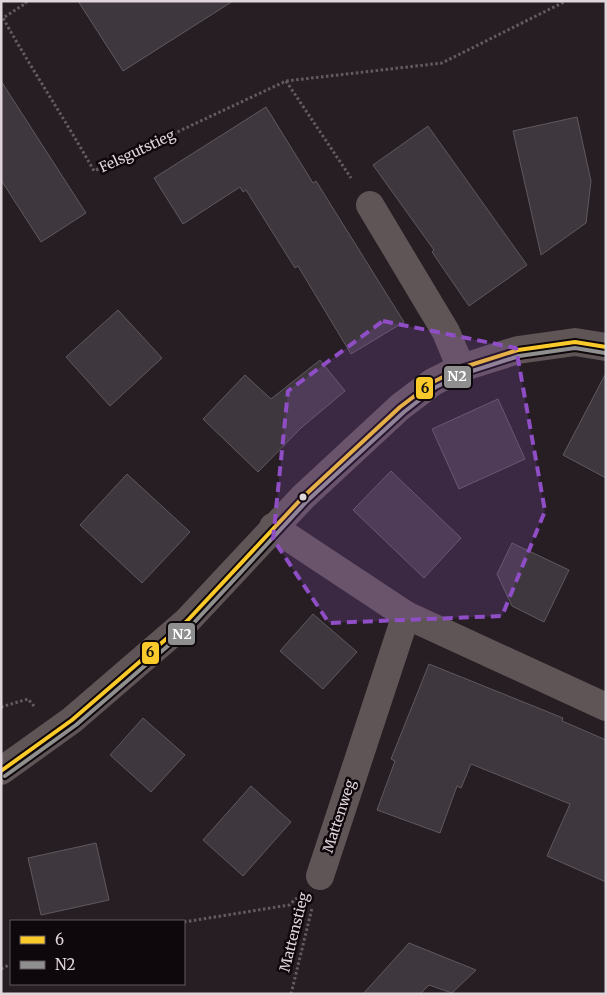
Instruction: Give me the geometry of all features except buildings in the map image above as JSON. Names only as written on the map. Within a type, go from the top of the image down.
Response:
[{"type":"street","points":[[370,205],[446,332],[461,368]]},
{"type":"street","points":[[1,771],[72,720],[186,621],[273,527],[400,407],[433,382],[461,368],[518,350],[575,342],[606,346]]},
{"type":"street","points":[[273,527],[406,615],[606,707]]},
{"type":"street","name":"Mattenweg","points":[[320,876],[406,615]]},
{"type":"path","name":"Felsgutstieg","points":[[25,1],[26,3],[3,18],[32,70],[67,122],[94,171],[286,81],[442,63],[566,1]]},
{"type":"path","points":[[286,81],[370,205]]},
{"type":"path","points":[[185,922],[289,905],[320,876]]},
{"type":"path","name":"Mattenstieg","points":[[290,994],[320,876]]},
{"type":"highlighted area","points":[[383,321],[516,348],[545,511],[502,616],[329,623],[273,539],[288,391]]},
{"type":"transit line","name":"6","points":[[1,771],[72,720],[187,621],[303,497],[400,407],[433,382],[461,368],[518,350],[575,342],[606,347]]},
{"type":"transit line","name":"N2","points":[[5,776],[76,725],[191,626],[307,501],[404,412],[436,387],[463,374],[519,356],[575,348],[605,353]]}]
